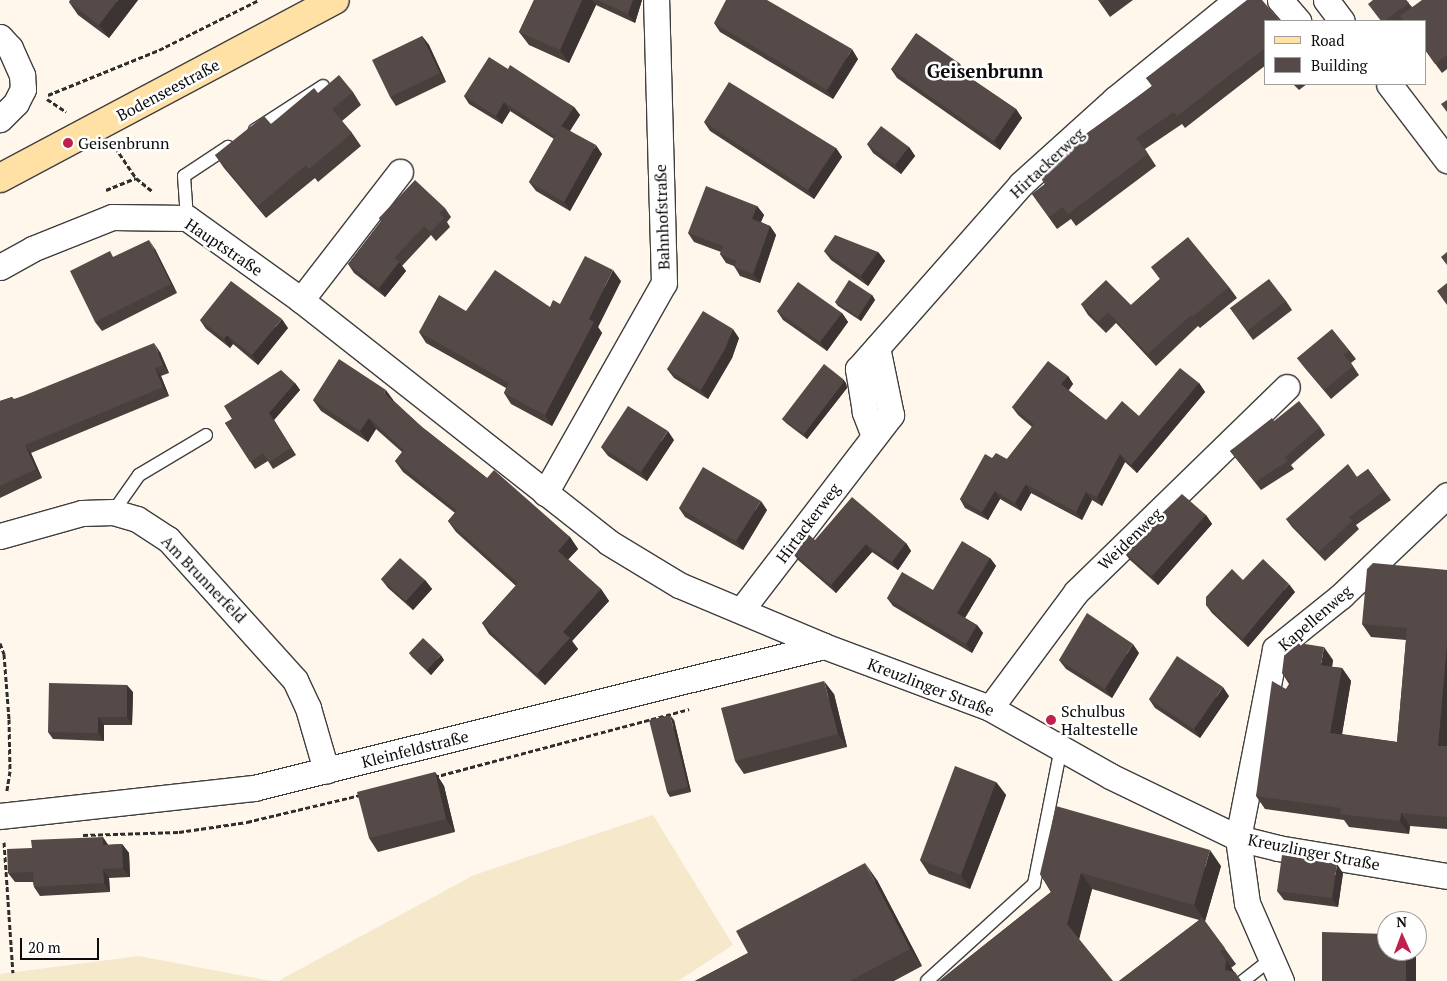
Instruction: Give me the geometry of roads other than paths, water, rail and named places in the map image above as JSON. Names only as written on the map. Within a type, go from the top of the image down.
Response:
[{"type":"main road","name":"Bodenseestraße","points":[[0,178],[335,0]]},
{"type":"street","name":"Bahnhofstraße","points":[[545,493],[664,283],[656,0]]},
{"type":"street","name":"Hirtackerweg","points":[[742,610],[891,415],[877,347],[1021,184],[1115,98],[1238,0]]},
{"type":"street","points":[[1280,0],[1297,20]]},
{"type":"street","points":[[1326,0],[1341,20]]},
{"type":"street","points":[[0,37],[10,48],[22,75],[23,89],[8,111]]},
{"type":"street","points":[[1391,85],[1447,160]]},
{"type":"street","points":[[301,300],[400,172]]},
{"type":"street","name":"Hauptstraße","points":[[0,267],[32,249],[112,217],[187,218],[301,300],[545,493]]},
{"type":"street","name":"Weidenweg","points":[[990,708],[1076,592],[1287,387]]},
{"type":"street","name":"Kreuzlinger Straße","points":[[545,493],[608,542],[679,585],[824,646],[990,708],[1110,776],[1238,838],[1278,848],[1447,876]]},
{"type":"street","name":"Kapellenweg","points":[[1276,970],[1247,903],[1238,838],[1276,649],[1341,596],[1447,495]]},
{"type":"street","name":"Am Brunnerfeld","points":[[0,536],[82,513],[113,512],[137,519],[168,539],[270,648],[295,680],[308,708],[326,770]]},
{"type":"street","name":"Kleinfeldstraße","points":[[2,823],[254,788],[824,646]]},
{"type":"lane","points":[[187,218],[184,176],[323,86]]},
{"type":"lane","points":[[113,512],[139,475],[206,434]]},
{"type":"lane","points":[[927,981],[1034,884],[1061,748]]},
{"type":"lane","points":[[1243,981],[1276,970]]},
{"type":"place","name":"Geisenbrunn","points":[[68,143]]},
{"type":"place","name":"Schulbus Haltestelle","points":[[1051,720]]},
{"type":"district","name":"Geisenbrunn","points":[[985,71]]}]
